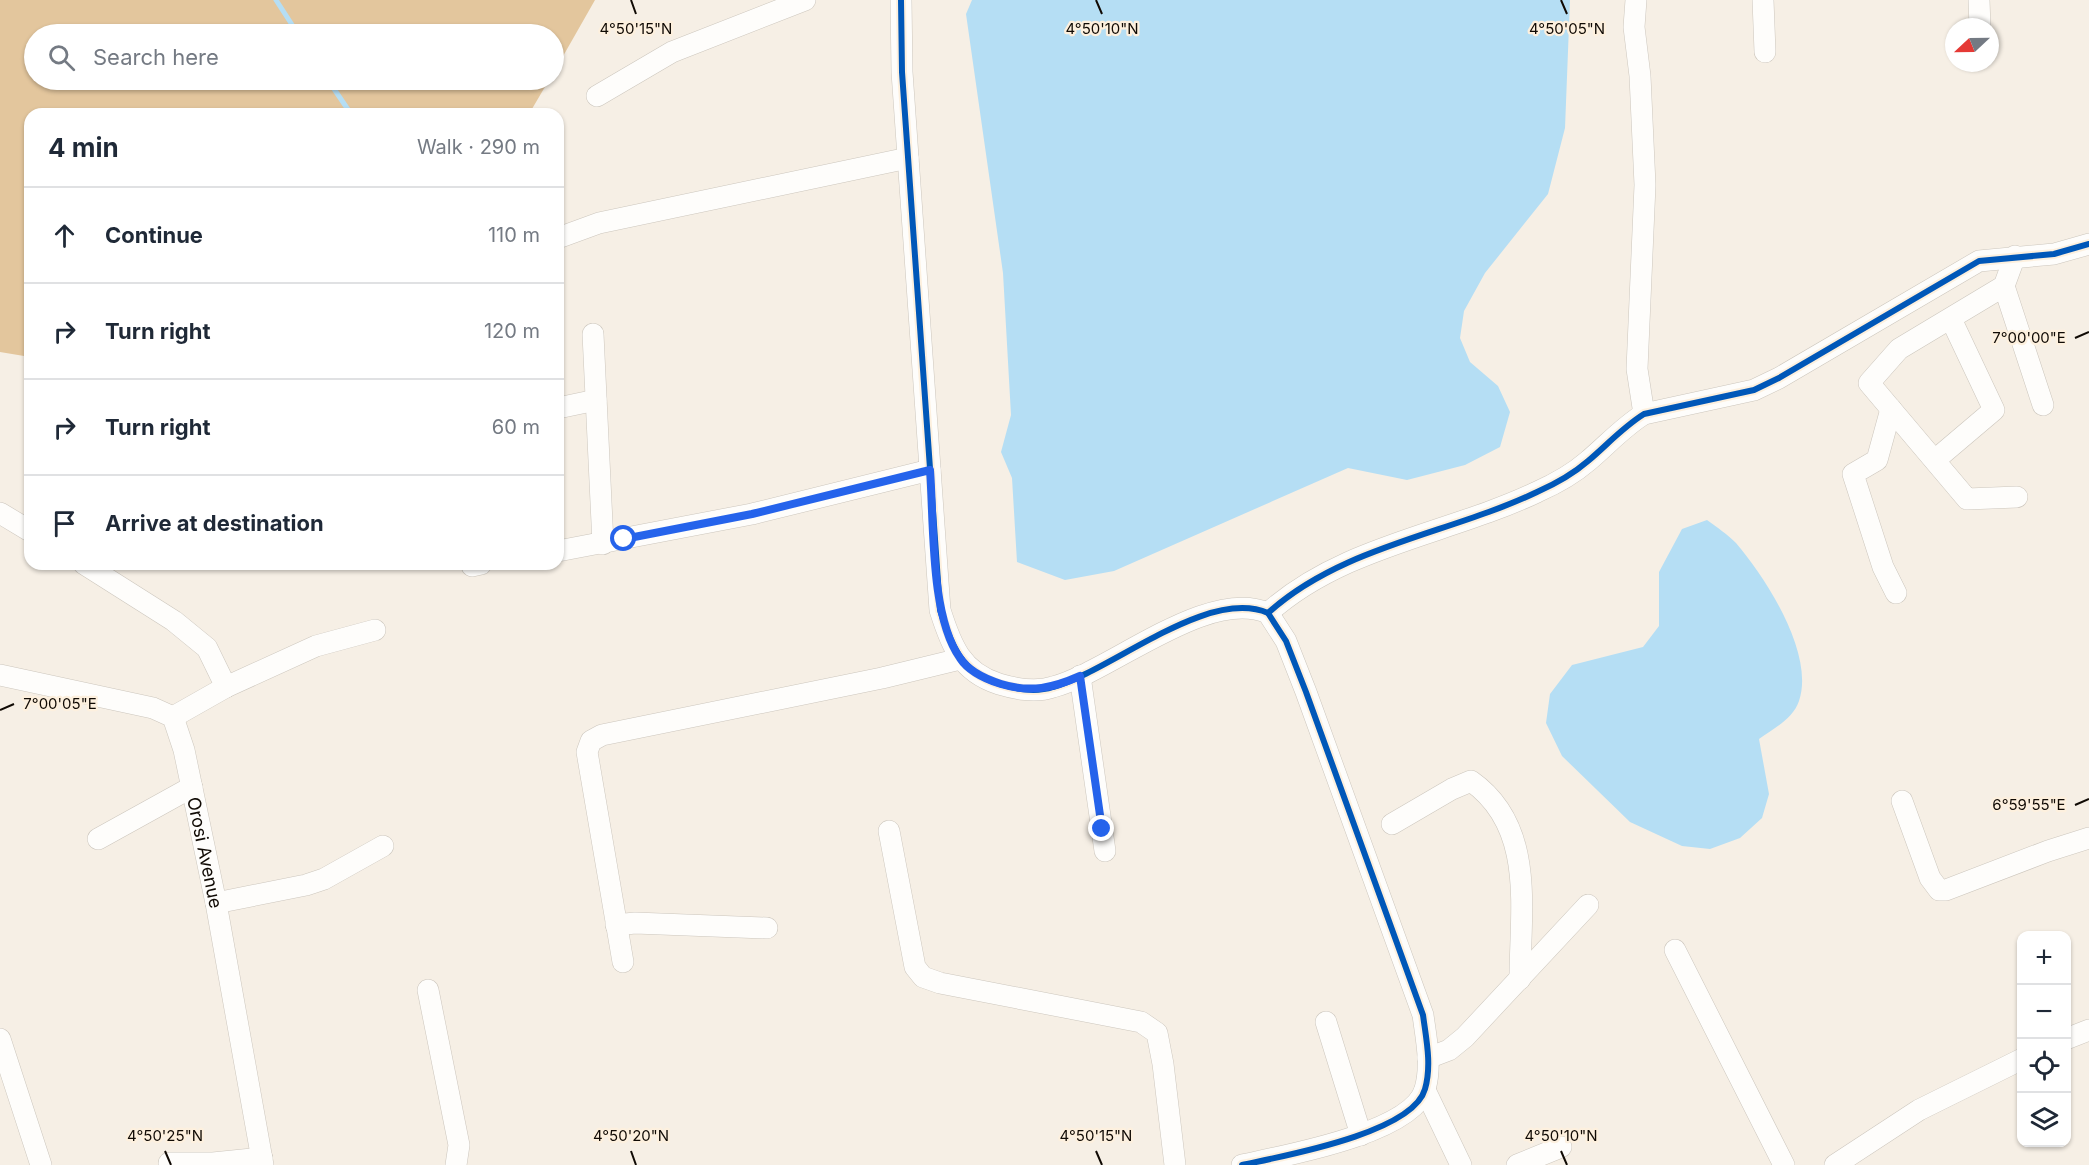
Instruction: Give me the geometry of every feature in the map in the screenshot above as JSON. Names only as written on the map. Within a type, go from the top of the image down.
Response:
[{"type":"street","points":[[597,96],[672,52],[805,0]]},
{"type":"street","points":[[901,0],[902,72],[940,610],[950,642],[960,659],[974,673],[1020,690],[1052,688],[1200,617],[1246,608],[1268,613],[1286,641],[1387,912],[1423,1015],[1428,1058],[1425,1090],[1461,1165]]},
{"type":"street","points":[[1636,0],[1634,27],[1640,76],[1645,185],[1637,369],[1644,414]]},
{"type":"street","points":[[1763,0],[1765,52]]},
{"type":"street","points":[[1979,0],[1980,18]]},
{"type":"street","points":[[564,235],[599,223],[908,158]]},
{"type":"street","points":[[1268,613],[1291,592],[1318,576],[1435,528],[1536,493],[1559,481],[1586,463],[1629,423],[1644,414],[1682,403],[1754,390],[1802,365],[1979,261],[2054,254],[2089,244]]},
{"type":"street","points":[[2015,256],[2004,286],[1899,350],[1869,383],[1967,499],[2017,497]]},
{"type":"street","points":[[2004,286],[2043,405]]},
{"type":"street","points":[[1935,460],[1994,410],[1952,319]]},
{"type":"street","points":[[593,334],[603,543]]},
{"type":"street","points":[[564,407],[596,400]]},
{"type":"street","points":[[1891,409],[1877,460],[1853,474],[1882,567],[1896,593]]},
{"type":"street","points":[[564,550],[752,514],[930,470]]},
{"type":"street","points":[[0,513],[24,527]]},
{"type":"street","points":[[93,570],[174,621],[207,648],[226,687]]},
{"type":"street","points":[[0,675],[153,708],[173,717],[226,687],[316,646],[375,630]]},
{"type":"street","points":[[623,962],[587,752],[593,739],[960,659]]},
{"type":"street","points":[[1080,676],[1105,851]]},
{"type":"street","name":"Orosi Avenue","points":[[173,717],[180,731],[216,903],[262,1161]]},
{"type":"street","points":[[1392,824],[1452,789],[1471,781],[1488,793],[1509,824],[1522,870],[1520,979]]},
{"type":"street","points":[[98,839],[192,787]]},
{"type":"street","points":[[1902,801],[1930,878],[1939,890],[2089,838]]},
{"type":"street","points":[[889,831],[915,967],[923,977],[977,991],[1141,1022],[1157,1033],[1175,1165]]},
{"type":"street","points":[[216,903],[306,885],[324,879],[383,846]]},
{"type":"street","points":[[1428,1058],[1449,1050],[1465,1037],[1588,906]]},
{"type":"street","points":[[616,925],[635,923],[767,928]]},
{"type":"street","points":[[1675,950],[1779,1164]]},
{"type":"street","points":[[428,990],[459,1145],[456,1165]]},
{"type":"street","points":[[1326,1022],[1361,1135]]},
{"type":"street","points":[[2069,1039],[2089,1030]]},
{"type":"street","points":[[0,1039],[41,1165]]},
{"type":"street","points":[[1835,1165],[1919,1110],[2017,1061]]},
{"type":"street","points":[[1242,1165],[1361,1135],[1389,1123],[1411,1109],[1425,1090]]},
{"type":"street","points":[[1517,1165],[1561,1147]]},
{"type":"street","points":[[169,1163],[262,1161]]},
{"type":"shaded area","points":[[0,0],[595,0],[564,54],[564,24],[24,24],[24,90],[543,90],[533,108],[24,108],[24,356],[0,352]]},
{"type":"water","points":[[972,0],[1570,0],[1565,128],[1548,194],[1485,273],[1464,311],[1460,338],[1470,362],[1498,386],[1510,412],[1500,447],[1465,465],[1407,480],[1348,468],[1114,571],[1065,580],[1017,562],[1012,478],[1001,452],[1011,415],[1003,273],[966,14]]},
{"type":"water","points":[[1707,520],[1736,543],[1773,596],[1794,640],[1800,661],[1802,682],[1799,701],[1792,713],[1759,739],[1769,794],[1762,818],[1740,838],[1710,849],[1682,846],[1630,822],[1562,756],[1546,723],[1550,694],[1572,665],[1643,647],[1659,626],[1659,572],[1682,529]]},
{"type":"waterway","points":[[276,0],[292,24]]},
{"type":"waterway","points":[[335,90],[347,108]]},
{"type":"cycle path","points":[[901,0],[902,72],[940,610],[953,646],[967,665],[986,679],[1026,690],[1039,690],[1077,678],[1160,634],[1217,611],[1244,608],[1268,613],[1286,641],[1306,692],[1423,1015],[1428,1071],[1425,1089],[1415,1105],[1397,1118],[1373,1130],[1315,1149],[1242,1165]]},
{"type":"cycle path","points":[[1268,613],[1297,590],[1362,556],[1503,507],[1557,482],[1582,466],[1622,430],[1644,414],[1754,390],[1779,378],[1979,261],[2054,254],[2089,244]]},
{"type":"route","points":[[624,539],[752,514],[930,470],[940,610],[950,642],[960,659],[974,673],[1020,690],[1052,688],[1080,676],[1102,829]]}]
